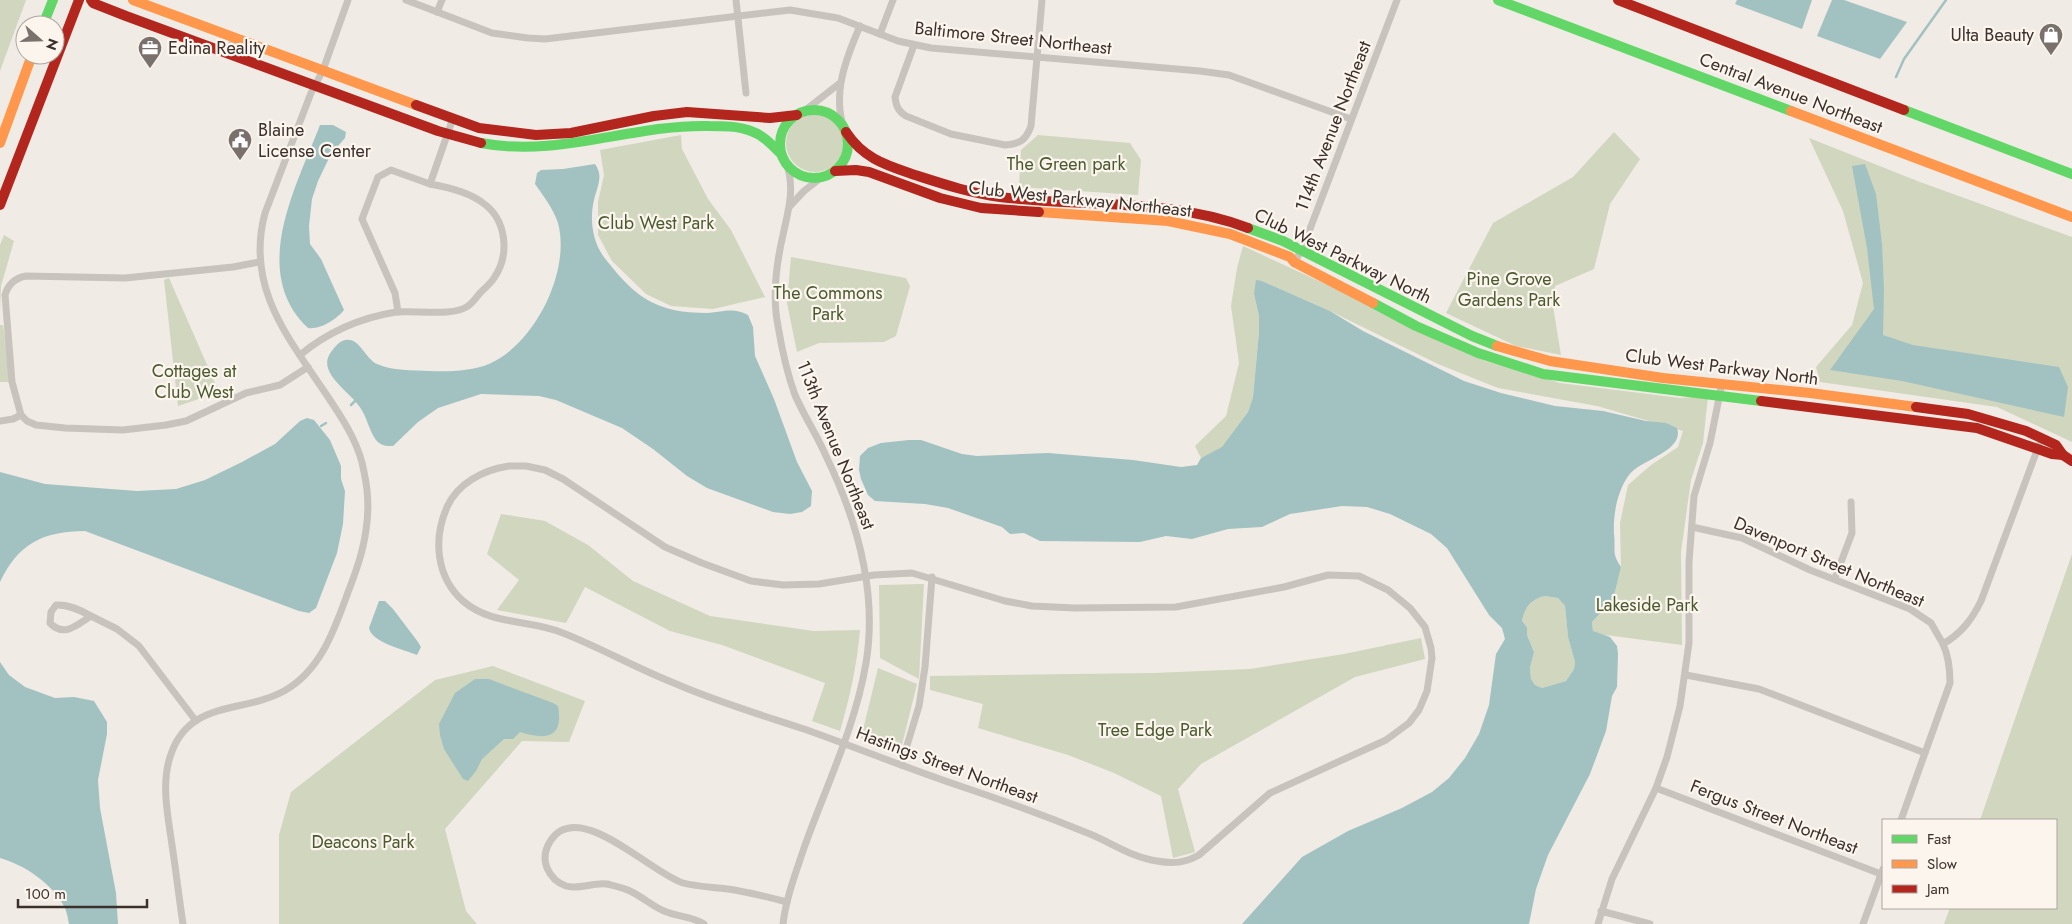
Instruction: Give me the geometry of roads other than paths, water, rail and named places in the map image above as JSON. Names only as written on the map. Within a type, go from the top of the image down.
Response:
[{"type":"main road","points":[[48,15],[53,0]]},
{"type":"main road","points":[[0,205],[79,0]]},
{"type":"main road","points":[[91,0],[93,3],[228,54],[469,141],[488,145],[535,148],[575,144],[616,134],[656,128],[712,125],[751,131],[768,140],[794,172],[803,176],[822,177],[835,171],[841,165],[848,149],[845,130],[836,118],[826,112],[815,110],[776,119],[713,112],[670,113],[553,135],[479,128],[133,0]]},
{"type":"main road","name":"Central Avenue Northeast","points":[[1498,0],[2072,217]]},
{"type":"main road","name":"Central Avenue Northeast","points":[[1618,0],[2072,174]]},
{"type":"main road","points":[[0,143],[28,65]]},
{"type":"main road","points":[[781,154],[780,145],[784,128],[800,113]]},
{"type":"main road","name":"Club West Parkway North","points":[[845,130],[855,145],[878,162],[964,191],[1000,197],[1167,209],[1235,223],[1283,241],[1495,346],[1550,361],[1662,378],[1722,383],[1968,414],[1998,422],[2040,437],[2056,445],[2068,458]]},
{"type":"main road","name":"Club West Parkway Northeast","points":[[835,171],[856,170],[869,172],[940,198],[981,208],[1168,221],[1247,240],[1290,257],[1294,262],[1467,350],[1509,366],[1543,374],[1977,428],[2013,439],[2038,450],[2068,458]]},
{"type":"street","points":[[183,924],[165,777],[176,743],[196,721],[211,712],[270,698],[299,681],[313,665],[332,637],[357,568],[366,529],[367,490],[364,470],[358,452],[342,418],[278,322],[268,298],[259,262],[260,230],[265,213],[315,85],[323,70],[348,0]]},
{"type":"street","name":"Baltimore Street Northeast","points":[[406,0],[492,33],[545,39],[790,10],[838,18],[914,45],[931,48],[1229,75],[1350,119]]},
{"type":"street","points":[[437,12],[442,0]]},
{"type":"street","points":[[736,0],[746,93]]},
{"type":"street","points":[[880,34],[894,0]]},
{"type":"street","points":[[914,45],[895,97],[896,105],[900,112],[951,134],[1005,145],[1022,141],[1028,135],[1031,126],[1042,0]]},
{"type":"street","name":"114th Avenue Northeast","points":[[1294,262],[1302,250],[1350,119],[1397,0]]},
{"type":"street","points":[[845,130],[838,110],[840,83],[860,26]]},
{"type":"street","points":[[228,54],[234,38]]},
{"type":"street","points":[[800,113],[840,83]]},
{"type":"street","points":[[430,184],[453,118]]},
{"type":"street","name":"113th Avenue Northeast","points":[[783,924],[787,902],[813,823],[844,744],[859,699],[867,661],[869,605],[862,551],[851,516],[826,456],[796,397],[785,363],[777,323],[776,285],[783,234],[790,206],[791,176],[787,165]]},
{"type":"street","points":[[300,355],[347,324],[366,318],[398,312],[456,311],[468,306],[495,278],[502,260],[505,245],[504,233],[495,216],[484,203],[443,186],[430,184],[391,170],[378,177],[362,219],[395,293],[398,312]]},
{"type":"street","points":[[790,206],[804,191],[822,177]]},
{"type":"street","points":[[259,262],[234,267],[125,278],[26,276],[15,280],[10,284],[6,295],[12,382],[21,415],[27,422],[36,425],[65,428],[123,430],[166,425],[186,420],[246,393],[280,384],[308,366]]},
{"type":"street","points":[[1598,924],[1612,879],[1656,788],[1673,733],[1686,676],[1689,643],[1689,562],[1694,496],[1710,443],[1722,383]]},
{"type":"street","points":[[0,421],[13,419],[21,415]]},
{"type":"street","points":[[1943,644],[1963,629],[1973,616],[1981,600],[2038,450],[2040,437]]},
{"type":"street","name":"Hastings Street Northeast","points":[[866,576],[819,584],[783,585],[751,581],[666,548],[564,479],[545,470],[526,466],[492,468],[474,477],[449,502],[442,517],[439,535],[439,558],[444,574],[452,588],[474,610],[489,617],[527,622],[561,632],[674,684],[1036,812],[1096,836],[1141,858],[1170,863],[1187,861],[1199,855],[1270,793],[1386,740],[1409,723],[1419,710],[1427,691],[1432,658],[1425,627],[1410,608],[1388,590],[1359,576],[1328,575],[1284,587],[1176,607],[1075,608],[1032,606],[1004,602],[932,577]]},
{"type":"street","points":[[1835,578],[1852,533],[1851,502]]},
{"type":"street","name":"Davenport Street Northeast","points":[[1692,527],[1742,538],[1910,609],[1922,615],[1931,623],[1948,654],[1950,683],[1901,819]]},
{"type":"street","points":[[866,576],[912,572],[932,577],[925,667],[918,706],[901,765]]},
{"type":"street","points":[[91,616],[75,627],[64,631],[55,629],[50,623],[51,612],[56,605],[62,605],[78,609],[116,629],[139,646],[196,721]]},
{"type":"street","points":[[1686,676],[1759,689],[1926,753]]},
{"type":"street","name":"Fergus Street Northeast","points":[[1656,788],[1882,872]]},
{"type":"street","points":[[704,924],[696,919],[668,913],[656,908],[633,892],[618,887],[604,884],[574,888],[557,882],[549,872],[544,856],[548,844],[561,830],[569,827],[580,827],[622,846],[662,874],[683,883],[732,889],[787,902]]},
{"type":"street","points":[[1863,924],[1882,872]]},
{"type":"street","points":[[1601,911],[1650,924]]},
{"type":"water","points":[[1737,0],[1812,0],[1802,29],[1735,4]]},
{"type":"water","points":[[1832,0],[1844,0],[1907,22],[1880,59],[1817,36]]},
{"type":"water","points":[[320,125],[333,125],[346,132],[345,138],[331,154],[312,199],[309,226],[310,244],[321,259],[344,310],[328,323],[308,328],[291,306],[282,281],[280,256],[283,229],[290,202]]},
{"type":"water","points":[[595,164],[598,168],[599,177],[592,216],[595,240],[602,255],[628,285],[639,294],[662,307],[707,313],[732,311],[748,315],[753,327],[755,356],[774,399],[797,462],[812,491],[811,506],[802,512],[790,514],[773,512],[707,488],[687,476],[653,449],[622,428],[556,400],[539,396],[481,394],[438,408],[418,422],[393,446],[384,445],[378,442],[374,436],[359,406],[331,374],[327,359],[336,346],[342,341],[348,340],[357,344],[377,364],[403,370],[468,370],[489,364],[506,354],[521,340],[546,304],[559,262],[561,242],[558,223],[551,207],[535,184],[537,173],[541,170]]},
{"type":"water","points":[[1865,164],[1876,194],[1882,244],[1884,289],[1883,335],[1913,345],[2059,367],[2068,387],[2064,417],[1902,381],[1830,370],[1874,309],[1867,248],[1852,166]]},
{"type":"water","points":[[1256,280],[1262,281],[1330,311],[1363,331],[1464,381],[1501,393],[1555,406],[1603,411],[1646,421],[1666,423],[1677,428],[1678,436],[1674,443],[1629,475],[1621,488],[1614,519],[1614,551],[1621,567],[1613,600],[1592,622],[1593,631],[1610,637],[1617,646],[1617,687],[1612,696],[1606,731],[1590,774],[1548,855],[1536,889],[1529,924],[1242,924],[1302,857],[1348,831],[1402,808],[1432,792],[1449,778],[1465,758],[1479,734],[1489,705],[1496,654],[1505,639],[1502,628],[1489,615],[1447,548],[1431,534],[1390,514],[1367,507],[1342,506],[1290,514],[1262,527],[1228,529],[1192,539],[1166,536],[1140,542],[1040,541],[1024,533],[1010,534],[1002,527],[948,508],[925,504],[875,501],[868,495],[861,479],[859,470],[860,456],[868,448],[881,443],[909,440],[921,440],[962,454],[977,456],[1048,453],[1133,460],[1181,467],[1197,465],[1201,458],[1222,447],[1248,412],[1253,397],[1259,332],[1259,316],[1254,294]],"holes":[[[1545,596],[1558,598],[1565,606],[1568,637],[1575,662],[1574,669],[1566,681],[1542,688],[1535,685],[1531,679],[1530,668],[1534,652],[1527,635],[1527,627],[1522,621],[1527,608],[1536,599]]]},
{"type":"water","points":[[307,418],[314,420],[330,440],[341,466],[341,479],[345,491],[343,524],[337,553],[316,608],[309,613],[299,611],[85,531],[57,534],[34,542],[15,558],[0,582],[0,472],[45,484],[137,491],[176,489],[205,480],[242,462],[275,444],[300,421]]},
{"type":"water","points":[[379,601],[385,601],[393,609],[418,642],[421,647],[417,655],[382,641],[371,633],[369,628]]},
{"type":"water","points":[[0,662],[9,675],[25,687],[55,698],[74,697],[94,701],[107,722],[107,734],[98,780],[100,808],[116,893],[118,924],[69,924],[65,908],[60,899],[46,883],[19,865],[0,858]]},
{"type":"water","points":[[475,679],[489,679],[553,703],[558,706],[559,717],[558,725],[551,734],[537,736],[520,732],[513,739],[504,739],[482,759],[468,781],[463,779],[444,749],[439,724],[455,693]]},
{"type":"waterway","points":[[1896,77],[1904,59],[1946,0]]},
{"type":"waterway","points":[[351,405],[355,401]]},
{"type":"waterway","points":[[321,426],[326,423]]},
{"type":"place","name":"Ulta Beauty","points":[[2051,56]]},
{"type":"place","name":"Edina Reality","points":[[150,69]]},
{"type":"place","name":"Blaine License Center","points":[[240,161]]},
{"type":"park label","name":"The Green park","points":[[1066,164]]},
{"type":"park label","name":"Club West Park","points":[[656,223]]},
{"type":"park label","name":"Pine Grove Gardens Park","points":[[1509,289]]},
{"type":"park label","name":"The Commons Park","points":[[828,303]]},
{"type":"park label","name":"Cottages at Club West","points":[[194,381]]},
{"type":"park label","name":"Lakeside Park","points":[[1647,605]]},
{"type":"park label","name":"Tree Edge Park","points":[[1155,730]]},
{"type":"park label","name":"Deacons Park","points":[[363,842]]}]
